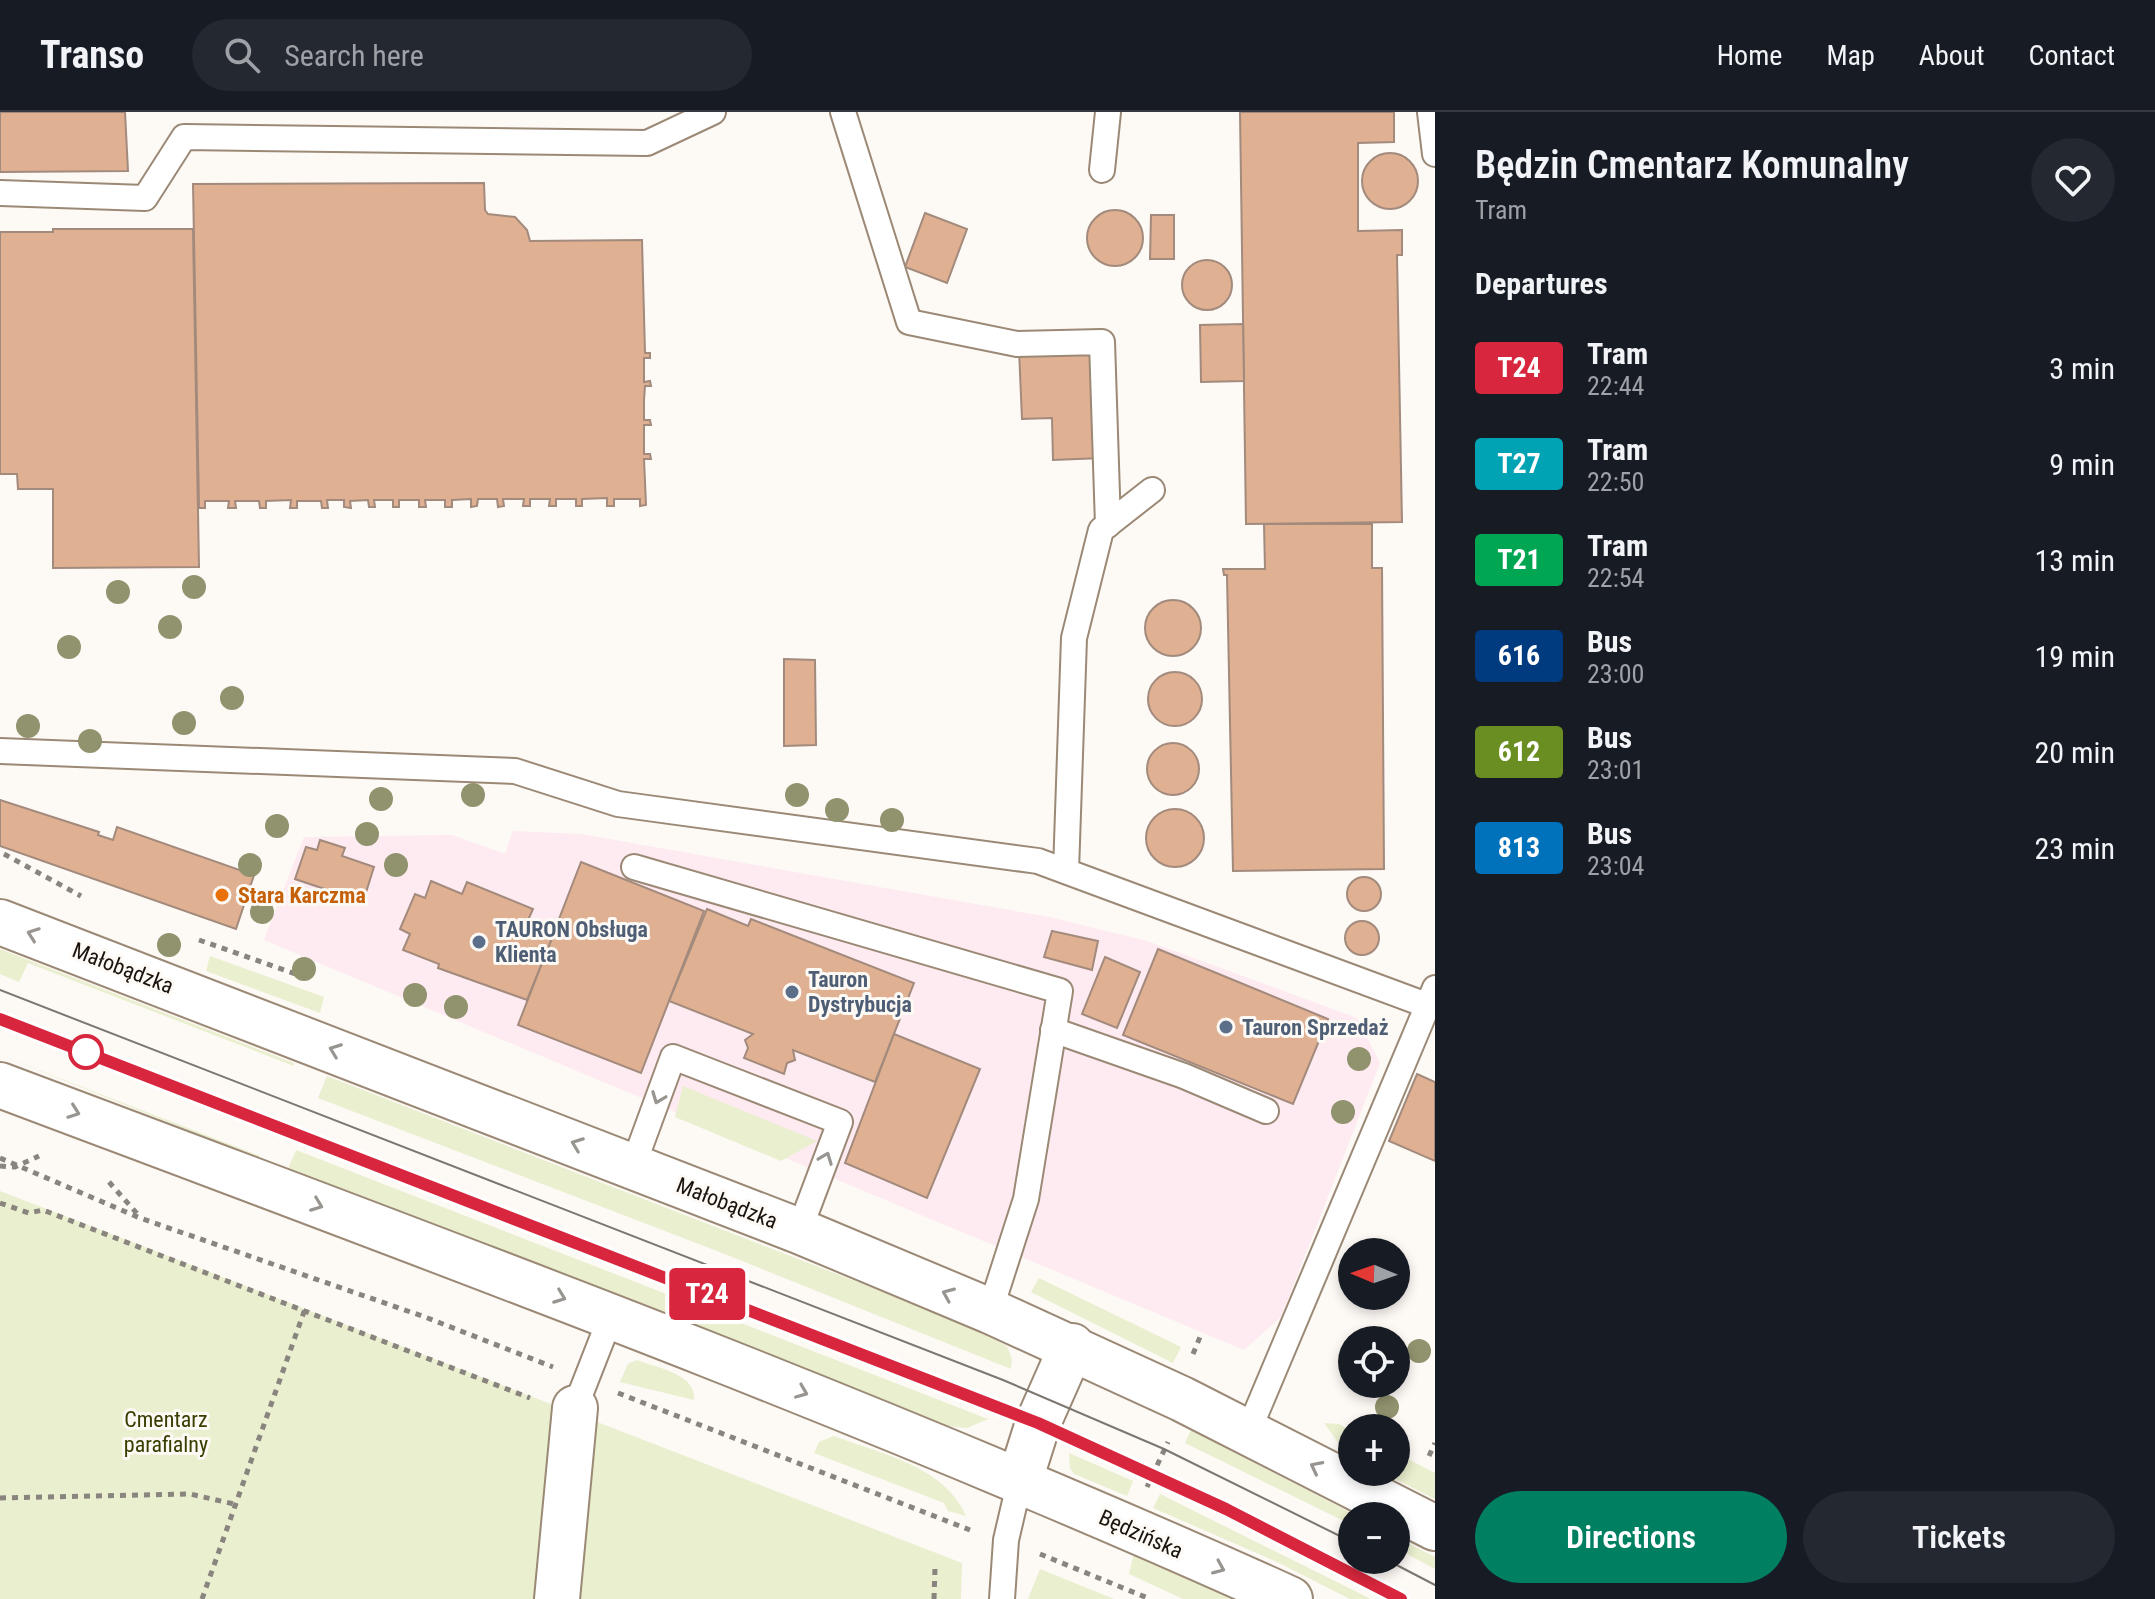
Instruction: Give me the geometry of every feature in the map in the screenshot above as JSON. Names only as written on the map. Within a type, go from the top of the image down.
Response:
[{"type":"street","name":"Małobądzka","points":[[0,922],[799,1231],[990,1311],[1072,1346],[1435,1528]]},
{"type":"street","points":[[0,1086],[611,1316],[1006,1474],[1038,1423],[1072,1346]]},
{"type":"street","points":[[557,1599],[578,1402]]},
{"type":"street","name":"Będzińska","points":[[1006,1474],[1290,1599]]},
{"type":"lane","points":[[0,193],[145,198],[184,137],[647,143],[713,112]]},
{"type":"lane","points":[[843,112],[909,322],[1017,344],[1102,342],[1108,525]]},
{"type":"lane","points":[[1102,170],[1108,112]]},
{"type":"lane","points":[[1430,112],[1435,154]]},
{"type":"lane","points":[[1066,871],[1074,638],[1101,530],[1152,490]]},
{"type":"lane","points":[[0,751],[515,771],[618,804],[1038,861],[1432,997],[1371,1134],[1248,1432]]},
{"type":"lane","points":[[634,867],[1060,991],[1026,1199],[990,1311]]},
{"type":"lane","points":[[1053,1030],[1184,1076],[1266,1111]]},
{"type":"lane","points":[[633,1166],[673,1057],[840,1122],[799,1231]]},
{"type":"lane","points":[[578,1402],[611,1316]]},
{"type":"lane","points":[[1002,1599],[1006,1474]]},
{"type":"path","points":[[4,854],[81,896]]},
{"type":"path","points":[[199,940],[310,979]]},
{"type":"path","points":[[0,1166],[15,1167],[39,1156]]},
{"type":"path","points":[[0,1158],[140,1218],[425,1317],[578,1402]]},
{"type":"path","points":[[109,1182],[140,1218]]},
{"type":"path","points":[[0,1203],[29,1213],[43,1210],[305,1309],[578,1402],[1006,1540],[1150,1599]]},
{"type":"path","points":[[202,1599],[305,1309]]},
{"type":"path","points":[[1146,1488],[1171,1436]]},
{"type":"path","points":[[1429,1456],[1435,1443]]},
{"type":"path","points":[[0,1498],[190,1494],[234,1504]]},
{"type":"path","points":[[934,1599],[935,1568]]},
{"type":"shaded area","points":[[513,831],[581,834],[1054,918],[1147,941],[1357,1018],[1380,1063],[1281,1317],[1244,1350],[264,940],[304,837],[452,835],[505,854]]},
{"type":"green space","points":[[0,949],[294,1063],[294,1066],[28,963],[19,982],[0,974]]},
{"type":"green space","points":[[210,956],[324,997],[320,1013],[206,971]]},
{"type":"green space","points":[[0,1055],[260,1156],[258,1158]]},
{"type":"green space","points":[[327,1076],[958,1321],[1007,1346],[1012,1359],[1011,1369],[717,1251],[318,1098]]},
{"type":"green space","points":[[683,1086],[817,1141],[781,1161],[675,1117]]},
{"type":"green space","points":[[296,1150],[988,1419],[967,1428],[947,1426],[288,1169]]},
{"type":"green space","name":"Cmentarz parafialny","points":[[0,1191],[962,1563],[961,1599],[0,1599]]},
{"type":"green space","points":[[1039,1278],[1181,1347],[1173,1363],[1031,1292]]},
{"type":"green space","points":[[637,1360],[683,1378],[693,1391],[694,1400],[620,1382],[628,1364]]},
{"type":"green space","points":[[1324,1423],[1338,1424],[1338,1442]]},
{"type":"green space","points":[[1191,1430],[1338,1506],[1338,1518],[1185,1443]]},
{"type":"green space","points":[[834,1436],[891,1456],[927,1473],[956,1499],[966,1516],[948,1511],[944,1503],[814,1453],[819,1442]]},
{"type":"green space","points":[[1069,1453],[1133,1481],[1127,1496],[1074,1474],[1070,1468]]},
{"type":"green space","points":[[1410,1460],[1435,1473],[1435,1499],[1409,1486]]},
{"type":"green space","points":[[1160,1494],[1371,1599],[1350,1599],[1277,1562],[1153,1508]]},
{"type":"green space","points":[[1410,1544],[1435,1557],[1435,1569],[1410,1556]]},
{"type":"green space","points":[[1134,1553],[1234,1599],[1183,1599],[1129,1574]]},
{"type":"green space","points":[[1040,1569],[1114,1599],[1028,1599]]},
{"type":"building","points":[[0,112],[125,112],[128,171],[0,172]]},
{"type":"building","points":[[1240,112],[1394,112],[1394,142],[1358,143],[1358,231],[1402,230],[1402,255],[1397,255],[1402,522],[1246,524]]},
{"type":"building","points":[[1390,153],[1410,161],[1418,181],[1410,201],[1390,209],[1370,201],[1362,181],[1370,161]]},
{"type":"building","points":[[484,183],[485,210],[488,214],[515,217],[527,230],[530,241],[642,240],[645,353],[650,353],[650,358],[644,358],[644,382],[650,381],[651,386],[645,386],[644,400],[644,420],[650,420],[651,425],[644,425],[644,454],[650,454],[651,459],[644,459],[646,505],[640,506],[640,499],[614,499],[614,506],[607,506],[607,498],[582,499],[582,506],[576,506],[576,499],[556,499],[556,506],[549,506],[550,499],[530,499],[530,506],[523,506],[524,499],[503,499],[504,506],[498,507],[497,499],[478,499],[477,506],[471,507],[471,499],[452,500],[452,507],[445,507],[445,500],[425,500],[426,507],[419,507],[419,500],[399,500],[399,507],[393,507],[393,500],[374,500],[375,507],[369,507],[368,500],[350,501],[351,508],[344,507],[344,500],[327,500],[328,508],[322,508],[321,501],[297,501],[297,508],[290,508],[291,500],[266,501],[266,508],[260,508],[259,501],[235,501],[236,508],[228,508],[229,501],[205,501],[205,508],[199,508],[193,184]]},
{"type":"building","points":[[1115,210],[1135,218],[1143,238],[1135,258],[1115,266],[1095,258],[1087,238],[1095,218]]},
{"type":"building","points":[[925,213],[967,229],[947,283],[905,267]]},
{"type":"building","points":[[1151,215],[1174,215],[1174,259],[1150,259]]},
{"type":"building","points":[[53,229],[193,229],[199,567],[53,568],[53,489],[18,489],[17,474],[0,474],[0,232],[53,232]]},
{"type":"building","points":[[1207,260],[1225,267],[1232,285],[1225,303],[1207,310],[1189,303],[1182,285],[1189,267]]},
{"type":"building","points":[[1243,324],[1244,381],[1201,382],[1200,325]]},
{"type":"building","points":[[1097,347],[1102,458],[1053,460],[1052,418],[1022,419],[1019,350]]},
{"type":"building","points":[[1264,524],[1372,524],[1372,568],[1382,568],[1384,869],[1233,871],[1227,575],[1224,575],[1223,569],[1265,569]]},
{"type":"building","points":[[1173,600],[1193,608],[1201,628],[1193,648],[1173,656],[1153,648],[1145,628],[1153,608]]},
{"type":"building","points":[[784,659],[815,660],[816,745],[784,746]]},
{"type":"building","points":[[1175,672],[1194,680],[1202,699],[1194,718],[1175,726],[1156,718],[1148,699],[1156,680]]},
{"type":"building","points":[[1173,743],[1192,750],[1199,769],[1192,788],[1173,795],[1154,788],[1147,769],[1154,750]]},
{"type":"building","points":[[0,800],[99,832],[98,835],[113,840],[117,827],[254,875],[236,929],[0,846]]},
{"type":"building","points":[[1175,809],[1186,811],[1195,818],[1202,827],[1202,849],[1195,858],[1186,865],[1175,867],[1164,865],[1155,858],[1148,849],[1146,838],[1148,827],[1155,818],[1164,811]]},
{"type":"building","points":[[320,840],[345,848],[342,856],[374,867],[363,902],[295,879],[306,847],[317,850]]},
{"type":"building","points":[[581,862],[704,911],[641,1073],[518,1025]]},
{"type":"building","points":[[1364,877],[1376,882],[1381,894],[1376,906],[1364,911],[1352,906],[1347,894],[1352,882]]},
{"type":"building","name":"TAURON Obsługa Klienta","points":[[431,881],[462,894],[467,882],[533,909],[528,920],[555,931],[527,1000],[438,968],[439,964],[403,950],[410,934],[400,929],[415,894],[425,898]]},
{"type":"building","name":"Tauron Dystrybucja","points":[[707,909],[748,926],[751,919],[914,983],[875,1082],[793,1050],[795,1060],[787,1063],[784,1074],[744,1058],[748,1048],[745,1040],[753,1034],[669,1001]]},
{"type":"building","points":[[1362,921],[1374,926],[1379,938],[1374,950],[1362,955],[1350,950],[1345,938],[1350,926]]},
{"type":"building","points":[[1052,931],[1098,941],[1092,970],[1044,957]]},
{"type":"building","name":"Tauron Sprzedaż","points":[[1158,949],[1328,1019],[1293,1104],[1123,1035]]},
{"type":"building","points":[[1105,957],[1140,972],[1117,1028],[1082,1014]]},
{"type":"building","points":[[894,1034],[980,1069],[927,1198],[845,1163]]},
{"type":"building","points":[[1417,1074],[1435,1082],[1435,1161],[1389,1141]]},
{"type":"tram line","points":[[0,990],[1003,1380],[1164,1449],[1338,1535]]},
{"type":"tram line","points":[[0,1019],[1038,1423],[1226,1509],[1401,1599]]},
{"type":"tram line","name":"T24","points":[[0,1019],[1038,1423],[1226,1509],[1401,1599]]},
{"type":"tram line","points":[[1410,1572],[1435,1585]]},
{"type":"place","name":"Stara Karczma","points":[[222,895]]},
{"type":"place","name":"TAURON Obsługa Klienta","points":[[479,942]]},
{"type":"place","name":"Tauron Dystrybucja","points":[[792,992]]},
{"type":"place","name":"Tauron Sprzedaż","points":[[1226,1027]]}]
